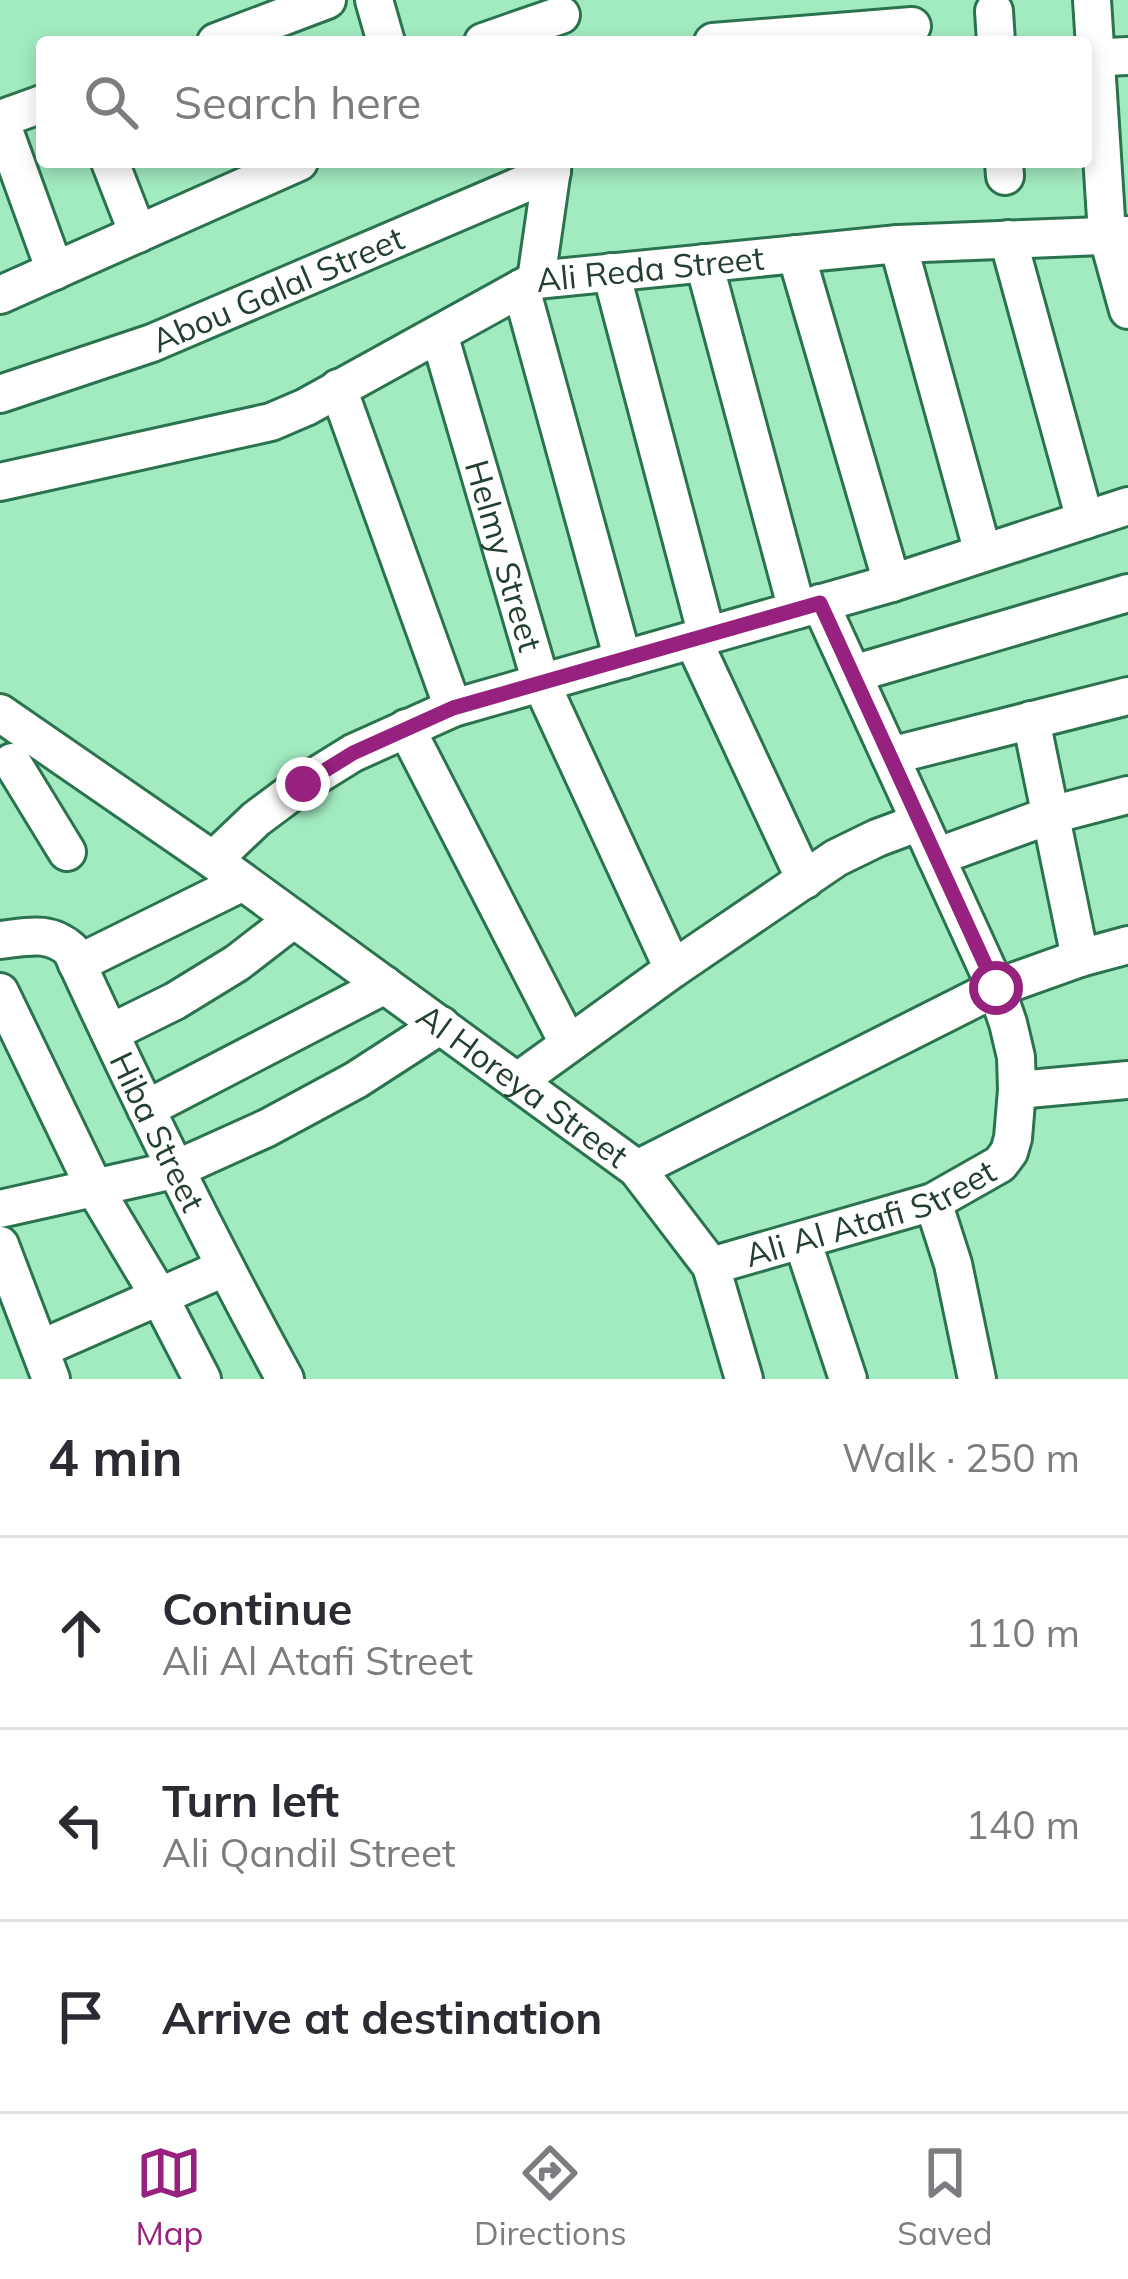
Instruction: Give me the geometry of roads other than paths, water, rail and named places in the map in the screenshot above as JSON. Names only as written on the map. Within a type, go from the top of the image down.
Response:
[{"type":"street","points":[[279,31],[327,0]]},
{"type":"street","points":[[374,0],[384,36]]},
{"type":"street","points":[[1092,0],[1103,57],[1128,310]]},
{"type":"street","points":[[504,36],[562,19]]},
{"type":"street","points":[[779,36],[912,24]]},
{"type":"street","points":[[36,106],[0,119],[55,271]]},
{"type":"street","points":[[112,168],[138,234]]},
{"type":"street","points":[[0,296],[138,234],[226,177],[270,168]]},
{"type":"street","name":"Abou Galal Street","points":[[0,394],[152,343],[551,168]]},
{"type":"street","points":[[553,168],[528,284],[623,659]]},
{"type":"street","name":"Ali Reda Street","points":[[0,482],[272,422],[528,284],[898,244],[1118,235]]},
{"type":"street","points":[[1008,239],[1085,520]]},
{"type":"street","points":[[898,244],[983,553]]},
{"type":"street","points":[[796,254],[892,583]]},
{"type":"street","name":"Ali Al Atafi Street","points":[[704,263],[809,607],[853,674],[996,988],[1016,1057],[1017,1090],[1009,1153],[988,1173],[932,1202],[711,1266]]},
{"type":"street","points":[[611,272],[700,638],[805,880]]},
{"type":"street","name":"Helmy Street","points":[[439,334],[541,683],[674,969]]},
{"type":"street","points":[[338,388],[453,708]]},
{"type":"street","points":[[0,940],[46,935],[71,950],[77,964],[228,871],[256,819],[303,784],[353,753],[453,708],[892,583],[1128,506]]},
{"type":"street","points":[[853,674],[1128,592]]},
{"type":"street","points":[[890,756],[1128,696]]},
{"type":"street","name":"Al Horeya Street","points":[[0,713],[228,871],[637,1169],[711,1266],[744,1379]]},
{"type":"street","points":[[1031,720],[1080,958]]},
{"type":"street","points":[[406,728],[568,1043]]},
{"type":"street","points":[[50,749],[6,765],[67,852]]},
{"type":"street","points":[[936,857],[1051,815],[1128,795]]},
{"type":"street","points":[[518,1081],[836,858],[920,822]]},
{"type":"street","points":[[110,1033],[237,963],[294,919]]},
{"type":"street","points":[[637,1169],[996,988],[1128,945]]},
{"type":"street","name":"Hiba Street","points":[[77,964],[174,1170],[285,1379]]},
{"type":"street","points":[[146,1109],[386,985]]},
{"type":"street","points":[[0,992],[94,1189],[159,1296],[186,1373]]},
{"type":"street","points":[[0,1209],[174,1170],[356,1080],[441,1025]]},
{"type":"street","points":[[1017,1090],[1128,1080]]},
{"type":"street","points":[[932,1202],[952,1264],[977,1379]]},
{"type":"street","points":[[802,1240],[848,1379]]},
{"type":"street","points":[[0,1245],[8,1292],[31,1352],[224,1268]]}]
